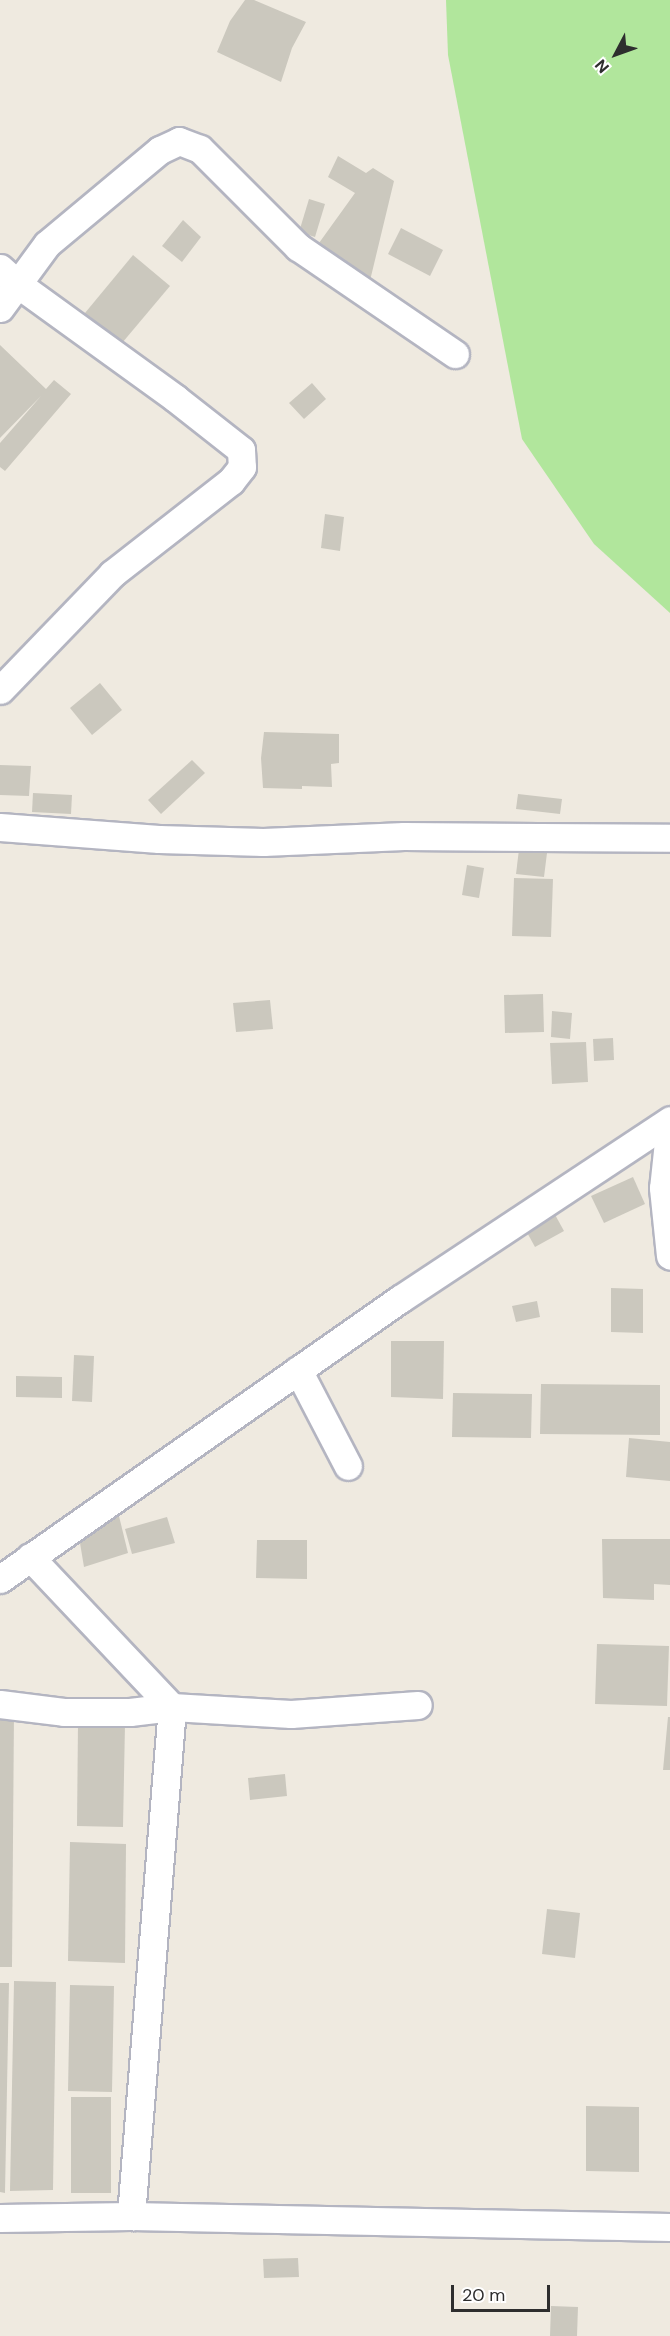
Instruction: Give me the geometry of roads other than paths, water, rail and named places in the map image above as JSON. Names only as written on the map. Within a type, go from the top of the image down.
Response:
[{"type":"street","points":[[0,308],[9,277],[28,267],[47,244],[160,150],[179,141],[200,149],[298,247],[455,354]]},
{"type":"street","points":[[0,690],[112,574],[231,481],[242,467],[241,450],[175,398],[9,277]]},
{"type":"street","points":[[0,828],[159,839],[263,842],[404,836],[670,838]]},
{"type":"street","points":[[670,1121],[663,1188],[670,1256]]},
{"type":"street","points":[[0,1579],[298,1370],[670,1121]]},
{"type":"street","points":[[298,1370],[348,1466]]},
{"type":"street","points":[[30,1557],[172,1707],[131,2216]]},
{"type":"street","points":[[0,1704],[64,1712],[130,1712],[172,1707],[291,1714],[418,1705]]},
{"type":"street","points":[[0,2218],[131,2216],[670,2227]]}]
